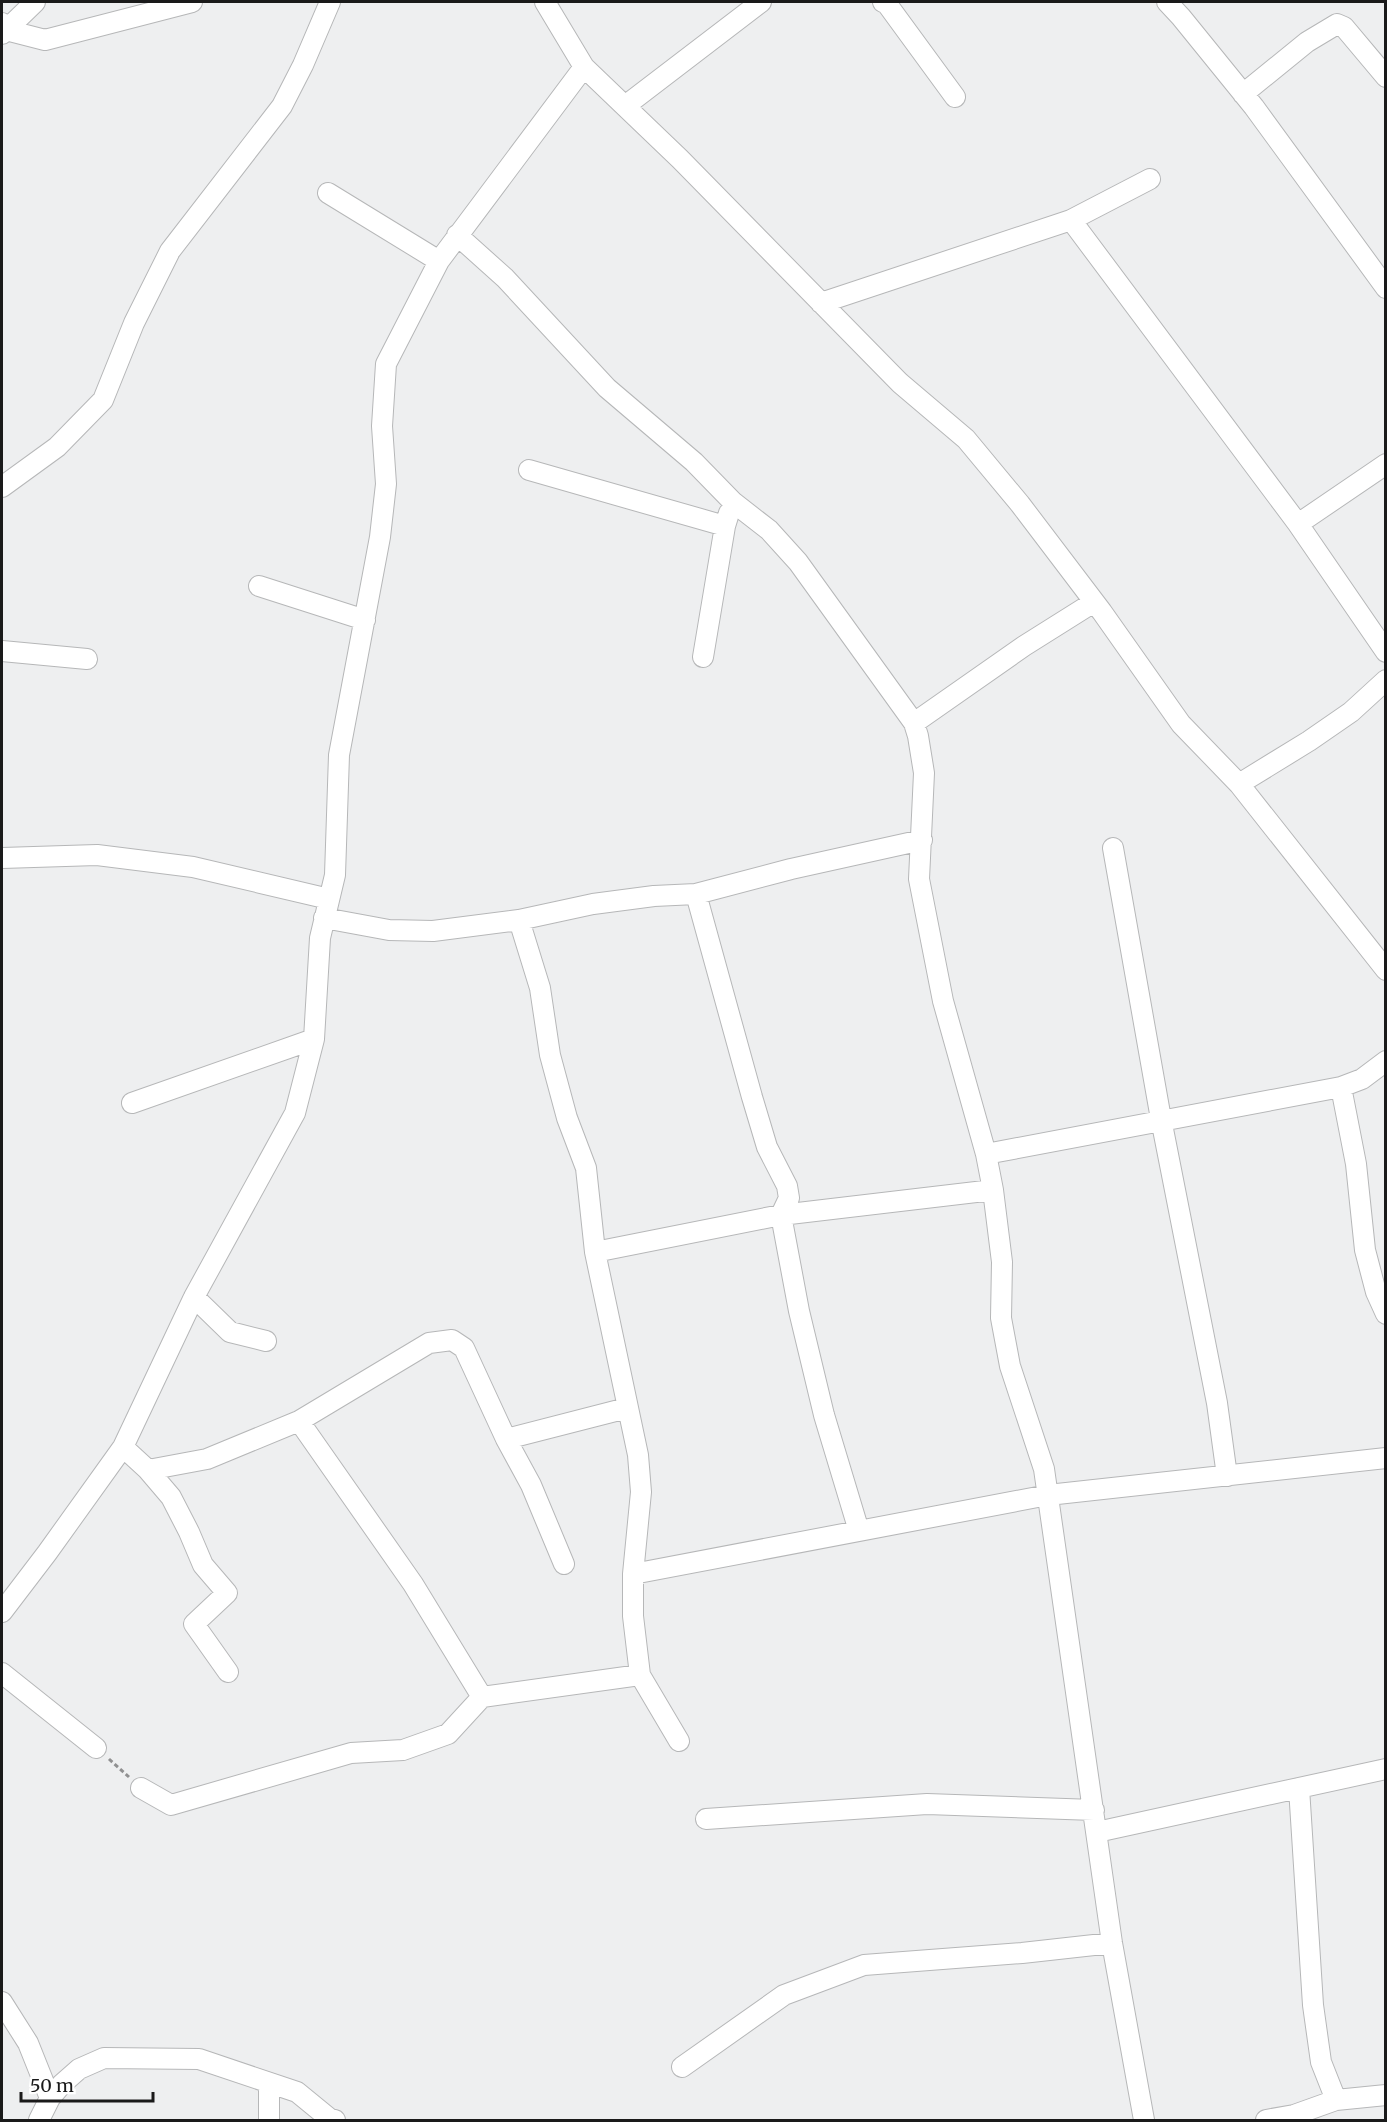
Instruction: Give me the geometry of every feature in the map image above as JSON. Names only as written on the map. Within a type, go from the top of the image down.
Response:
[{"type":"street","points":[[3,29],[35,2]]},
{"type":"street","points":[[3,29],[45,40],[192,2]]},
{"type":"street","points":[[2,487],[57,447],[103,400],[134,323],[170,251],[282,106],[303,65],[330,2]]},
{"type":"street","points":[[545,2],[584,67],[680,159],[900,383],[966,439],[1020,504],[1094,602],[1181,724],[1239,783],[1386,970]]},
{"type":"street","points":[[625,106],[761,2]]},
{"type":"street","points":[[883,2],[887,4],[955,98]]},
{"type":"street","points":[[1167,2],[1181,16],[1243,94],[1386,288]]},
{"type":"street","points":[[1243,94],[1307,42],[1337,24],[1344,27],[1386,77]]},
{"type":"street","points":[[2,1612],[123,1447],[194,1297],[296,1113],[314,1039],[320,938],[335,875],[339,755],[380,537],[386,484],[382,426],[386,364],[439,261],[584,67]]},
{"type":"street","points":[[821,303],[1071,220],[1150,179]]},
{"type":"street","points":[[328,193],[439,261]]},
{"type":"street","points":[[1071,220],[1298,524],[1386,652]]},
{"type":"street","points":[[457,236],[505,278],[607,388],[694,462],[733,502],[769,530],[798,562],[914,723],[924,773],[919,879],[943,1001],[986,1154],[993,1190],[1002,1262],[1001,1318],[1008,1357],[1044,1468],[1112,1943],[1144,2121]]},
{"type":"street","points":[[1298,524],[1386,464]]},
{"type":"street","points":[[529,470],[725,526]]},
{"type":"street","points":[[704,657],[725,526],[733,502]]},
{"type":"street","points":[[260,586],[365,620]]},
{"type":"street","points":[[914,723],[1024,646],[1094,602]]},
{"type":"street","points":[[2,651],[87,659]]},
{"type":"street","points":[[1239,783],[1309,741],[1351,712],[1386,680]]},
{"type":"street","points":[[2,858],[97,855],[193,867],[327,908],[389,930],[434,931],[519,920],[593,904],[654,896],[696,894],[791,869],[922,840]]},
{"type":"street","points":[[1113,848],[1161,1119],[1217,1403],[1227,1476]]},
{"type":"street","points":[[696,894],[767,1147],[786,1186],[789,1198],[781,1215],[799,1311],[824,1415],[859,1531]]},
{"type":"street","points":[[519,920],[540,988],[550,1055],[567,1118],[586,1168],[595,1252],[638,1455],[641,1492],[633,1574],[633,1616],[639,1675],[679,1741]]},
{"type":"street","points":[[132,1103],[314,1039]]},
{"type":"street","points":[[986,1154],[1161,1119],[1341,1087],[1362,1079],[1386,1061]]},
{"type":"street","points":[[1341,1087],[1356,1164],[1365,1250],[1376,1292],[1386,1314]]},
{"type":"street","points":[[595,1252],[781,1215],[993,1190]]},
{"type":"street","points":[[194,1297],[230,1332],[266,1341]]},
{"type":"street","points":[[148,1470],[207,1459],[299,1421],[429,1343],[452,1340],[464,1348],[506,1439],[531,1485],[564,1564]]},
{"type":"street","points":[[506,1439],[627,1408]]},
{"type":"street","points":[[299,1421],[414,1584],[482,1697]]},
{"type":"street","points":[[123,1447],[148,1470],[171,1497],[203,1564],[227,1593],[194,1624],[228,1672]]},
{"type":"street","points":[[633,1574],[1048,1496],[1386,1458]]},
{"type":"street","points":[[2,1673],[96,1748]]},
{"type":"street","points":[[141,1788],[171,1805],[351,1753],[403,1750],[448,1734],[482,1697],[639,1675]]},
{"type":"street","points":[[1097,1832],[1386,1769]]},
{"type":"street","points":[[1299,1788],[1314,2005],[1321,2062],[1336,2100]]},
{"type":"street","points":[[706,1819],[927,1804],[1094,1810]]},
{"type":"street","points":[[682,2067],[784,1995],[864,1965],[1022,1953],[1112,1943]]},
{"type":"street","points":[[2,2002],[28,2043],[50,2098]]},
{"type":"street","points":[[39,2121],[50,2098],[79,2069],[104,2058],[199,2059],[269,2085],[297,2092],[335,2121]]},
{"type":"street","points":[[269,2085],[269,2121]]},
{"type":"street","points":[[1266,2121],[1294,2115],[1336,2100],[1386,2095]]},
{"type":"path","points":[[96,1748],[141,1788]]}]
